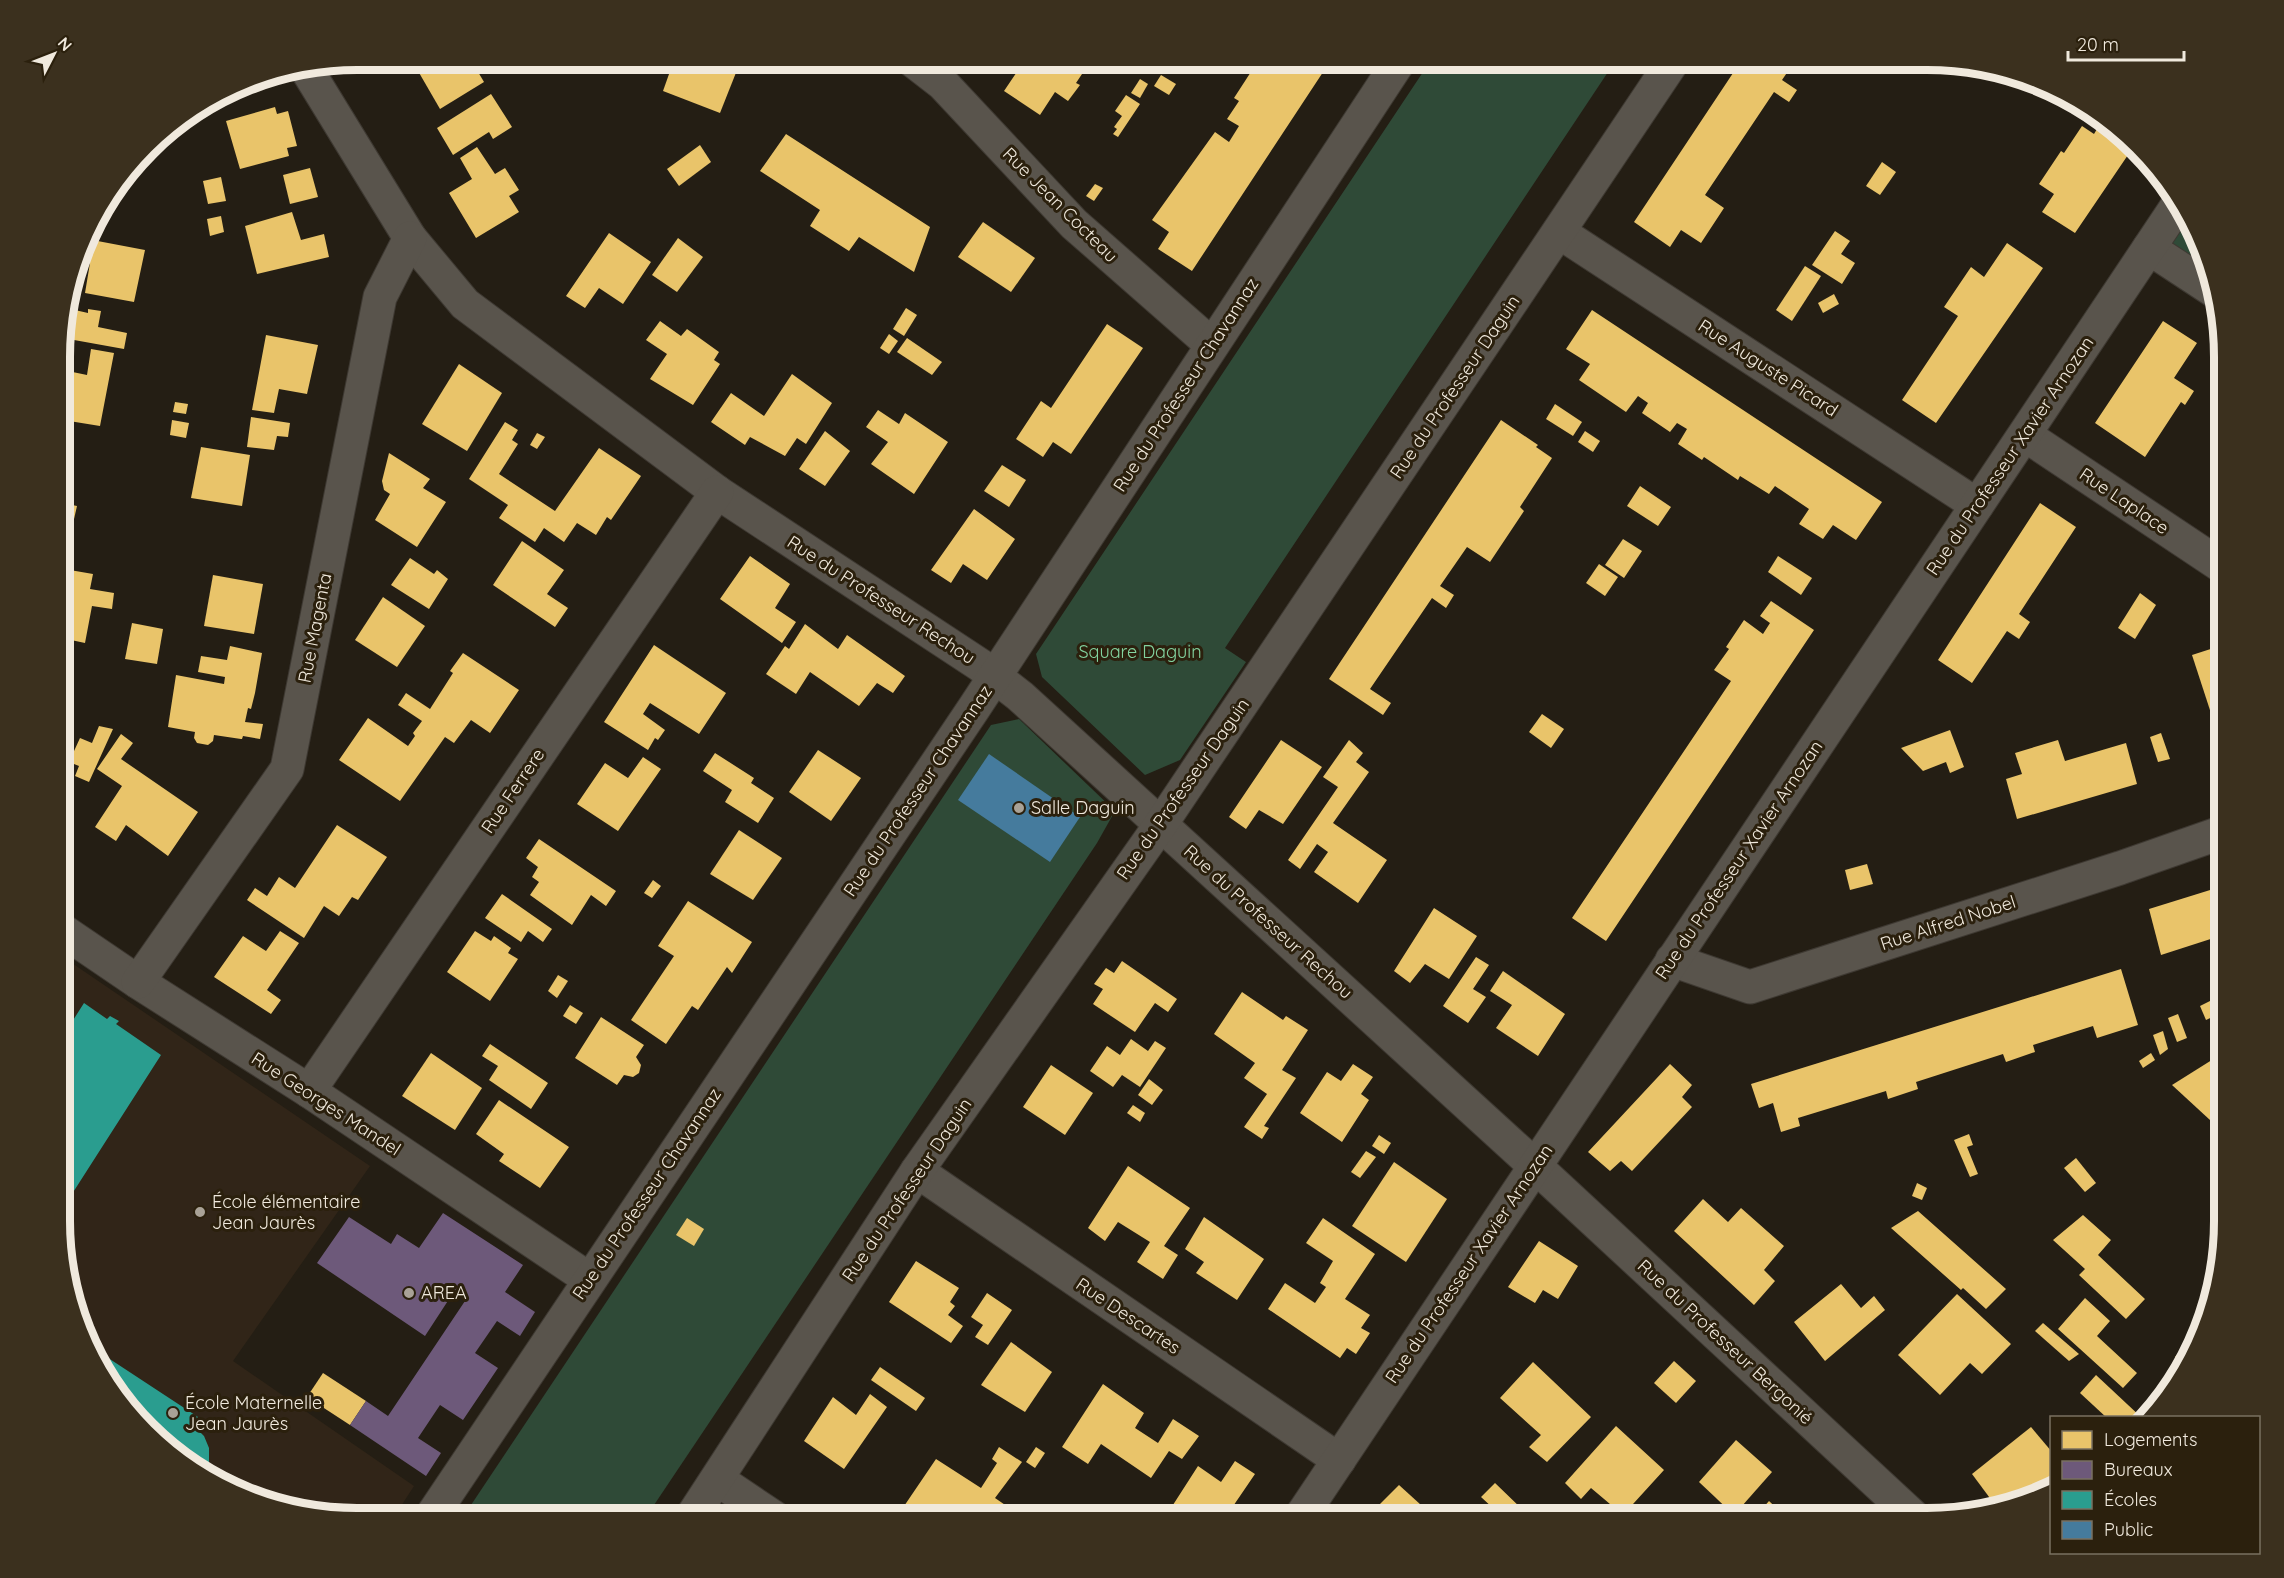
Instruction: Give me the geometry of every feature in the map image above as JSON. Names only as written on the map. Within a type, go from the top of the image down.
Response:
[{"type":"street","name":"Rue du Professeur Chavannaz","points":[[437,1508],[995,676],[1393,70]]},
{"type":"street","name":"Rue du Professeur Daguin","points":[[698,1508],[916,1171],[1161,824],[1666,70]]},
{"type":"street","name":"Rue Jean Cocteau","points":[[951,72],[1074,224],[1212,345]]},
{"type":"street","name":"Rue du Professeur Rechou","points":[[310,75],[410,238],[465,304],[717,492],[995,676],[1161,824],[1535,1166]]},
{"type":"street","name":"Rue du Professeur Xavier Arnozan","points":[[1307,1508],[2173,211]]},
{"type":"street","name":"Rue Auguste Picard","points":[[1559,232],[1977,505]]},
{"type":"street","name":"Rue Magenta","points":[[138,982],[287,770],[380,297],[410,238]]},
{"type":"street","points":[[2149,248],[2204,284]]},
{"type":"street","name":"Rue Laplace","points":[[2025,435],[2214,561]]},
{"type":"street","name":"Rue Ferrere","points":[[309,1091],[717,492]]},
{"type":"street","name":"Rue Alfred Nobel","points":[[1672,960],[1750,987],[2120,868],[2214,835]]},
{"type":"street","name":"Rue Georges Mandel","points":[[70,936],[309,1091],[589,1279]]},
{"type":"street","name":"Rue du Professeur Bergonié","points":[[1535,1166],[1905,1508]]},
{"type":"street","name":"Rue Descartes","points":[[916,1171],[1339,1460]]},
{"type":"street","points":[[717,1479],[761,1508]]},
{"type":"shaded area","name":"École élémentaire Jean Jaurès","points":[[70,962],[370,1166],[233,1361],[414,1486],[400,1508],[358,1508],[302,1502],[248,1486],[198,1459],[168,1436],[142,1410],[119,1380],[92,1330],[80,1294],[73,1258],[70,1220]]},
{"type":"green space","name":"Square Daguin","points":[[1424,70],[1609,70],[1225,648],[1246,662],[1180,760],[1145,775],[1042,677],[1036,654]]},
{"type":"green space","points":[[2177,217],[2192,248],[2200,273],[2149,248]]},
{"type":"green space","points":[[1019,719],[1115,811],[1097,843],[652,1508],[469,1508],[991,725]]},
{"type":"building: Logements","points":[[417,70],[477,70],[484,82],[440,109]]},
{"type":"building: Logements","points":[[670,70],[737,70],[720,113],[663,91]]},
{"type":"building: Logements","points":[[1018,70],[1085,70],[1076,83],[1080,85],[1068,101],[1055,92],[1040,115],[1004,91]]},
{"type":"building: Logements","points":[[1252,70],[1324,70],[1192,271],[1158,249],[1169,232],[1152,220],[1215,132],[1229,142],[1239,126],[1227,119],[1239,101],[1234,98]]},
{"type":"building: Logements","points":[[1735,70],[1789,70],[1782,80],[1797,90],[1789,102],[1774,92],[1705,195],[1724,208],[1701,243],[1681,230],[1670,247],[1634,222]]},
{"type":"building: Logements","points":[[1161,75],[1176,84],[1169,95],[1154,86]]},
{"type":"building: Logements","points":[[1140,79],[1148,84],[1140,98],[1131,93]]},
{"type":"building: Logements","points":[[491,94],[512,127],[493,139],[489,132],[453,155],[437,128]]},
{"type":"building: Logements","points":[[1126,95],[1140,104],[1118,137],[1113,134],[1117,129],[1114,127],[1122,116],[1115,111]]},
{"type":"building: Logements","points":[[275,107],[277,114],[288,111],[297,146],[287,148],[289,156],[240,169],[226,121]]},
{"type":"building: Logements","points":[[2082,126],[2094,134],[2098,128],[2128,154],[2075,233],[2042,212],[2054,194],[2039,184],[2061,151],[2064,153]]},
{"type":"building: Logements","points":[[786,134],[930,227],[914,272],[859,237],[849,251],[810,226],[820,210],[760,171]]},
{"type":"building: Logements","points":[[700,145],[711,162],[679,186],[667,169]]},
{"type":"building: Logements","points":[[477,147],[495,174],[505,168],[519,190],[509,196],[519,212],[476,238],[449,193],[472,179],[460,158]]},
{"type":"building: Logements","points":[[1882,162],[1896,172],[1880,195],[1866,186]]},
{"type":"building: Logements","points":[[310,168],[318,197],[290,204],[283,175]]},
{"type":"building: Logements","points":[[221,177],[226,201],[208,204],[203,181]]},
{"type":"building: Logements","points":[[1095,184],[1103,188],[1094,201],[1086,196]]},
{"type":"building: Logements","points":[[292,212],[301,240],[324,234],[329,257],[257,274],[245,226]]},
{"type":"building: Logements","points":[[221,216],[224,232],[210,236],[207,219]]},
{"type":"building: Logements","points":[[983,222],[1035,258],[1011,292],[958,257]]},
{"type":"building: Logements","points":[[1835,231],[1850,241],[1841,254],[1855,263],[1842,284],[1812,265]]},
{"type":"building: Logements","points":[[609,233],[651,262],[623,304],[599,288],[585,308],[566,296]]},
{"type":"building: Logements","points":[[678,238],[703,257],[677,292],[652,275]]},
{"type":"building: Logements","points":[[95,241],[145,250],[134,302],[85,293],[90,263],[87,262]]},
{"type":"building: Logements","points":[[2007,243],[2043,268],[1936,423],[1902,400],[1958,316],[1944,307],[1971,267],[1984,277]]},
{"type":"building: Logements","points":[[1805,266],[1821,276],[1792,321],[1776,310]]},
{"type":"building: Logements","points":[[1834,294],[1839,304],[1823,313],[1818,303]]},
{"type":"building: Logements","points":[[906,308],[917,315],[904,336],[893,329]]},
{"type":"building: Logements","points":[[88,309],[101,311],[98,327],[127,333],[124,349],[71,339],[75,310],[88,313]]},
{"type":"building: Logements","points":[[1592,310],[1882,502],[1856,540],[1833,525],[1823,539],[1799,524],[1809,509],[1775,486],[1769,494],[1740,476],[1738,480],[1704,457],[1702,460],[1678,444],[1687,429],[1677,423],[1670,432],[1642,413],[1648,403],[1638,396],[1626,412],[1579,380],[1590,364],[1566,349]]},
{"type":"building: Logements","points":[[660,321],[681,336],[687,329],[719,352],[714,360],[720,364],[693,405],[650,379],[667,354],[646,340]]},
{"type":"building: Logements","points":[[2163,321],[2197,343],[2174,378],[2194,391],[2185,405],[2181,402],[2145,457],[2095,423]]},
{"type":"building: Logements","points":[[1107,324],[1143,348],[1071,454],[1053,442],[1043,457],[1016,439],[1041,401],[1051,408]]},
{"type":"building: Logements","points":[[889,334],[898,341],[889,354],[880,348]]},
{"type":"building: Logements","points":[[266,335],[318,345],[307,394],[279,389],[274,413],[252,410]]},
{"type":"building: Logements","points":[[907,338],[942,362],[932,375],[897,352]]},
{"type":"building: Logements","points":[[91,349],[114,353],[100,426],[70,421],[70,371],[87,375]]},
{"type":"building: Logements","points":[[459,364],[502,393],[467,451],[422,424]]},
{"type":"building: Logements","points":[[792,374],[832,403],[806,444],[797,438],[785,456],[750,437],[745,445],[711,422],[731,393],[764,416]]},
{"type":"building: Logements","points":[[175,402],[188,404],[186,414],[173,412]]},
{"type":"building: Logements","points":[[1555,404],[1582,422],[1573,436],[1546,419]]},
{"type":"building: Logements","points":[[878,410],[899,424],[905,413],[948,442],[914,494],[871,464],[888,442],[866,427]]},
{"type":"building: Logements","points":[[251,417],[290,423],[288,437],[277,436],[274,450],[247,447]]},
{"type":"building: Logements","points":[[172,420],[189,423],[186,438],[170,435]]},
{"type":"building: Logements","points":[[1501,420],[1538,445],[1536,447],[1552,458],[1520,507],[1524,511],[1490,562],[1467,547],[1440,586],[1454,595],[1446,608],[1432,598],[1370,689],[1391,703],[1383,715],[1329,679]]},
{"type":"building: Logements","points":[[505,422],[518,430],[512,440],[518,444],[499,474],[555,511],[599,448],[641,476],[611,520],[607,517],[596,535],[577,523],[564,542],[544,528],[535,542],[499,518],[508,505],[469,479]]},
{"type":"building: Logements","points":[[825,431],[850,451],[825,486],[799,469]]},
{"type":"building: Logements","points":[[1585,431],[1600,441],[1593,452],[1578,442]]},
{"type":"building: Logements","points":[[537,433],[545,437],[537,449],[530,445]]},
{"type":"building: Logements","points":[[201,447],[250,455],[242,506],[191,498]]},
{"type":"building: Logements","points":[[389,453],[430,479],[423,488],[446,502],[417,547],[375,520],[390,494],[384,490],[382,481]]},
{"type":"building: Logements","points":[[1002,465],[1026,480],[1009,507],[984,491]]},
{"type":"building: Logements","points":[[1640,486],[1671,507],[1658,526],[1627,506]]},
{"type":"building: Logements","points":[[2040,503],[2076,527],[2019,614],[2030,622],[2019,639],[2007,631],[1972,683],[1938,660]]},
{"type":"building: Logements","points":[[70,504],[77,506],[70,537]]},
{"type":"building: Logements","points":[[974,509],[1015,539],[987,580],[963,564],[951,583],[931,570]]},
{"type":"building: Logements","points":[[1623,539],[1642,551],[1624,578],[1605,565]]},
{"type":"building: Logements","points":[[522,541],[564,570],[547,594],[568,608],[555,627],[493,585]]},
{"type":"building: Logements","points":[[750,556],[790,584],[775,608],[796,622],[782,643],[720,599]]},
{"type":"building: Logements","points":[[1778,556],[1812,578],[1801,595],[1768,572]]},
{"type":"building: Logements","points":[[410,558],[434,574],[437,570],[448,579],[429,609],[391,585]]},
{"type":"building: Logements","points":[[1599,564],[1618,577],[1605,596],[1586,583]]},
{"type":"building: Logements","points":[[70,570],[93,574],[90,589],[114,593],[112,609],[92,606],[85,643],[71,640],[70,646]]},
{"type":"building: Logements","points":[[213,575],[263,584],[254,634],[204,626]]},
{"type":"building: Logements","points":[[2140,593],[2156,605],[2135,639],[2118,628]]},
{"type":"building: Logements","points":[[383,597],[425,626],[397,667],[355,640]]},
{"type":"building: Logements","points":[[1771,601],[1814,630],[1606,941],[1572,918],[1731,681],[1714,670],[1729,649],[1726,647],[1744,620],[1763,634],[1770,623],[1760,616]]},
{"type":"building: Logements","points":[[132,623],[163,629],[157,664],[125,659]]},
{"type":"building: Logements","points":[[805,624],[838,649],[847,635],[905,676],[893,693],[877,683],[859,706],[810,672],[796,694],[766,674],[785,646],[789,649]]},
{"type":"building: Logements","points":[[654,645],[726,693],[699,734],[650,703],[643,714],[665,730],[658,740],[655,738],[648,750],[604,722]]},
{"type":"building: Logements","points":[[230,646],[262,653],[255,693],[245,722],[263,724],[260,739],[214,735],[213,741],[208,745],[197,743],[194,738],[195,732],[168,727],[176,675],[224,684],[225,677],[198,672],[201,656],[227,660]]},
{"type":"building: Logements","points":[[2214,648],[2214,722],[2192,655]]},
{"type":"building: Logements","points":[[463,653],[519,690],[490,733],[471,720],[454,743],[445,737],[400,801],[339,760],[368,718],[408,746],[415,736],[413,733],[422,721],[398,705],[406,693],[430,709],[453,673],[450,671]]},
{"type":"building: Logements","points":[[1542,714],[1564,729],[1551,748],[1529,732]]},
{"type":"building: Logements","points":[[99,726],[113,729],[89,782],[75,776],[79,766],[70,762],[70,760],[80,738],[92,743]]},
{"type":"building: Logements","points":[[1950,730],[1964,767],[1950,773],[1946,762],[1923,771],[1901,748]]},
{"type":"building: Logements","points":[[2161,733],[2170,759],[2158,762],[2150,737]]},
{"type":"building: Logements","points":[[121,734],[133,743],[121,759],[198,812],[168,856],[126,825],[116,841],[95,827],[122,786],[97,769]]},
{"type":"building: Logements","points":[[1281,740],[1322,767],[1283,824],[1259,810],[1246,829],[1229,817]]},
{"type":"building: Logements","points":[[1349,740],[1363,753],[1356,762],[1369,772],[1333,823],[1387,860],[1358,903],[1314,872],[1328,852],[1317,844],[1300,869],[1288,860],[1338,787],[1323,777]]},
{"type":"building: Logements","points":[[2058,740],[2065,761],[2126,743],[2137,784],[2017,819],[2006,779],[2022,774],[2015,753]]},
{"type":"building: Logements","points":[[818,750],[861,778],[831,821],[789,792]]},
{"type":"building: Logements","points":[[715,753],[754,778],[751,783],[774,798],[758,823],[725,802],[732,790],[703,771]]},
{"type":"building: Logements","points":[[643,757],[661,769],[618,831],[577,804],[605,763],[628,778]]},
{"type":"building: Logements","points":[[337,825],[387,857],[358,900],[352,897],[339,916],[324,906],[304,938],[247,900],[255,888],[267,896],[279,877],[295,888]]},
{"type":"building: Logements","points":[[739,830],[782,858],[753,900],[710,874]]},
{"type":"building: Logements","points":[[539,839],[616,891],[606,906],[591,895],[572,925],[530,895],[539,882],[532,877],[538,867],[526,858]]},
{"type":"building: Logements","points":[[1867,864],[1873,884],[1850,890],[1845,870]]},
{"type":"building: Logements","points":[[653,880],[661,886],[652,898],[644,893]]},
{"type":"building: Logements","points":[[2214,889],[2214,938],[2161,955],[2149,909]]},
{"type":"building: Logements","points":[[502,894],[552,929],[543,942],[528,931],[521,942],[485,918]]},
{"type":"building: Logements","points":[[688,901],[752,942],[732,973],[727,967],[698,1010],[692,1006],[666,1044],[631,1020],[674,956],[658,946]]},
{"type":"building: Logements","points":[[1434,908],[1477,936],[1449,979],[1425,964],[1410,983],[1394,971]]},
{"type":"building: Logements","points":[[280,931],[299,943],[267,990],[281,1000],[271,1014],[214,977],[243,936],[266,951]]},
{"type":"building: Logements","points":[[475,931],[491,941],[494,936],[511,948],[508,953],[518,959],[490,1001],[447,972]]},
{"type":"building: Logements","points":[[1476,957],[1489,965],[1473,989],[1486,997],[1468,1023],[1443,1006]]},
{"type":"building: Logements","points":[[1122,961],[1177,999],[1168,1012],[1155,1003],[1135,1032],[1093,1004],[1103,989],[1094,984],[1106,968],[1114,973]]},
{"type":"building: Logements","points":[[2121,969],[2138,1025],[2097,1038],[2093,1026],[2033,1045],[2035,1052],[2006,1062],[2003,1054],[1916,1082],[1918,1089],[1888,1099],[1886,1091],[1798,1118],[1800,1126],[1781,1132],[1773,1103],[1759,1108],[1751,1084]]},
{"type":"building: Logements","points":[[1503,971],[1565,1014],[1538,1056],[1496,1028],[1512,1005],[1490,991]]},
{"type":"building: Logements","points":[[558,975],[568,981],[557,998],[548,991]]},
{"type":"building: Logements","points":[[1242,992],[1283,1020],[1286,1016],[1308,1030],[1282,1070],[1296,1078],[1264,1126],[1269,1128],[1262,1139],[1244,1127],[1267,1094],[1244,1078],[1255,1063],[1214,1034]]},
{"type":"building: Logements","points":[[2214,999],[2214,1016],[2206,1020],[2200,1006]]},
{"type":"building: Logements","points":[[570,1005],[583,1013],[576,1024],[563,1016]]},
{"type":"building: Logements","points":[[2178,1014],[2187,1038],[2177,1042],[2168,1018]]},
{"type":"building: Logements","points":[[601,1017],[644,1045],[636,1057],[641,1065],[639,1073],[633,1077],[624,1075],[617,1085],[575,1058]]},
{"type":"building: Logements","points":[[2163,1031],[2168,1049],[2160,1055],[2153,1035]]},
{"type":"building: Logements","points":[[1131,1039],[1148,1051],[1155,1041],[1166,1048],[1140,1087],[1122,1075],[1113,1087],[1090,1071],[1107,1046],[1120,1055]]},
{"type":"building: Logements","points":[[490,1044],[548,1083],[531,1109],[489,1080],[498,1066],[482,1056]]},
{"type":"building: Logements","points":[[431,1053],[482,1088],[455,1130],[402,1096]]},
{"type":"building: Logements","points":[[2151,1053],[2155,1060],[2143,1068],[2139,1061]]},
{"type":"building: Logements","points":[[2214,1059],[2214,1124],[2172,1085]]},
{"type":"building: Logements","points":[[1353,1064],[1373,1077],[1361,1094],[1369,1100],[1342,1142],[1300,1113],[1327,1072],[1341,1081]]},
{"type":"building: Logements","points":[[1670,1064],[1692,1085],[1682,1097],[1692,1107],[1632,1171],[1621,1161],[1610,1171],[1588,1152]]},
{"type":"building: Logements","points":[[1051,1065],[1093,1093],[1065,1135],[1023,1107]]},
{"type":"building: Logements","points":[[1149,1079],[1163,1090],[1152,1105],[1138,1095]]},
{"type":"building: Logements","points":[[499,1100],[569,1147],[540,1188],[499,1161],[504,1154],[476,1134]]},
{"type":"building: Logements","points":[[1133,1105],[1145,1113],[1140,1122],[1127,1113]]},
{"type":"building: Logements","points":[[1969,1134],[1973,1145],[1967,1147],[1978,1174],[1970,1177],[1954,1140]]},
{"type":"building: Logements","points":[[1379,1135],[1391,1143],[1384,1154],[1372,1146]]},
{"type":"building: Logements","points":[[1366,1151],[1376,1157],[1360,1178],[1351,1172]]},
{"type":"building: Logements","points":[[2076,1158],[2096,1183],[2085,1192],[2064,1168]]},
{"type":"building: Logements","points":[[1394,1162],[1447,1199],[1406,1262],[1352,1226]]},
{"type":"building: Logements","points":[[1128,1166],[1190,1208],[1164,1246],[1178,1255],[1163,1279],[1137,1262],[1150,1242],[1118,1222],[1105,1241],[1088,1228]]},
{"type":"building: Logements","points":[[1917,1183],[1927,1188],[1922,1200],[1912,1196]]},
{"type":"building: Logements","points":[[1703,1199],[1728,1222],[1741,1208],[1784,1246],[1764,1270],[1775,1281],[1754,1305],[1674,1231]]},
{"type":"building: Logements","points":[[1918,1211],[2006,1289],[1986,1309],[1891,1228]]},
{"type":"building: Logements","points":[[2083,1215],[2111,1240],[2098,1255],[2145,1299],[2126,1319],[2079,1275],[2085,1269],[2053,1240]]},
{"type":"building: Logements","points":[[1204,1217],[1264,1259],[1237,1300],[1196,1273],[1204,1262],[1185,1249]]},
{"type":"building: Logements","points":[[687,1218],[704,1229],[694,1246],[676,1235]]},
{"type":"building: Logements","points":[[1323,1218],[1375,1254],[1345,1299],[1370,1315],[1361,1328],[1370,1333],[1356,1354],[1347,1348],[1340,1358],[1268,1309],[1285,1283],[1315,1303],[1326,1287],[1320,1283],[1333,1261],[1306,1243]]},
{"type":"building: Logements","points":[[1539,1241],[1578,1266],[1558,1299],[1543,1290],[1535,1303],[1508,1287]]},
{"type":"building: Logements","points":[[916,1261],[959,1288],[950,1302],[955,1306],[948,1315],[963,1326],[951,1343],[889,1302]]},
{"type":"building: Logements","points":[[1841,1284],[1861,1308],[1874,1296],[1885,1310],[1825,1361],[1794,1322]]},
{"type":"building: Logements","points":[[987,1293],[1012,1310],[988,1345],[975,1337],[983,1325],[971,1317]]},
{"type":"building: Logements","points":[[1957,1294],[2011,1344],[1982,1374],[1970,1363],[1940,1395],[1898,1355]]},
{"type":"building: Logements","points":[[2085,1298],[2110,1321],[2097,1336],[2137,1373],[2123,1388],[2058,1329]]},
{"type":"building: Logements","points":[[2043,1323],[2079,1354],[2069,1361],[2035,1331]]},
{"type":"building: Logements","points":[[1011,1342],[1052,1372],[1025,1412],[981,1385]]},
{"type":"building: Logements","points":[[2185,1346],[2177,1359],[2175,1357]]},
{"type":"building: Logements","points":[[1674,1361],[1696,1381],[1676,1403],[1654,1383]]},
{"type":"building: Logements","points":[[1533,1362],[1591,1417],[1547,1462],[1529,1447],[1541,1435],[1500,1398]]},
{"type":"building: Logements","points":[[880,1367],[925,1398],[916,1411],[871,1380]]},
{"type":"building: Logements","points":[[323,1373],[366,1401],[350,1425],[307,1397]]},
{"type":"building: Logements","points":[[2096,1375],[2138,1414],[2105,1416],[2080,1393]]},
{"type":"building: Logements","points":[[1103,1384],[1144,1413],[1135,1428],[1158,1443],[1173,1419],[1199,1436],[1182,1459],[1169,1451],[1151,1478],[1101,1444],[1088,1464],[1062,1447]]},
{"type":"building: Logements","points":[[870,1394],[887,1407],[844,1469],[804,1441],[833,1397],[856,1415]]},
{"type":"building: Logements","points":[[1616,1426],[1664,1470],[1629,1508],[1615,1508],[1591,1488],[1581,1499],[1565,1483]]},
{"type":"building: Logements","points":[[2031,1427],[2050,1450],[2050,1479],[2000,1498],[1991,1500],[1972,1474]]},
{"type":"building: Logements","points":[[1736,1440],[1772,1472],[1740,1508],[1727,1508],[1699,1482]]},
{"type":"building: Logements","points":[[999,1447],[1022,1462],[995,1498],[1010,1508],[903,1508],[936,1459],[981,1488],[997,1463],[992,1459]]},
{"type":"building: Logements","points":[[1036,1447],[1045,1453],[1035,1468],[1026,1462]]},
{"type":"building: Logements","points":[[1235,1461],[1255,1474],[1232,1508],[1171,1508],[1198,1466],[1221,1482]]},
{"type":"building: Logements","points":[[1495,1483],[1521,1508],[1493,1508],[1481,1497]]},
{"type":"building: Logements","points":[[1399,1485],[1421,1505],[1418,1508],[1376,1508]]},
{"type":"building: Logements","points":[[1769,1501],[1776,1508],[1763,1508]]},
{"type":"building: Bureaux","points":[[443,1213],[523,1265],[505,1292],[535,1312],[520,1336],[497,1321],[475,1353],[498,1368],[463,1420],[440,1405],[418,1438],[441,1453],[426,1476],[350,1425],[366,1401],[388,1416],[467,1298],[455,1290],[425,1336],[317,1263],[349,1217],[391,1244],[397,1234],[419,1248]]},
{"type":"building: Écoles","points":[[84,1003],[107,1019],[110,1016],[119,1021],[116,1024],[161,1055],[70,1197],[70,1025]]},
{"type":"building: Écoles","points":[[105,1356],[198,1417],[193,1425],[204,1436],[209,1448],[209,1466],[168,1436],[130,1395]]},
{"type":"building: Public","name":"Salle Daguin","points":[[989,754],[1080,817],[1050,862],[958,800]]},
{"type":"place","name":"Salle Daguin","points":[[1019,808]]},
{"type":"place","name":"École élémentaire Jean Jaurès","points":[[200,1212]]},
{"type":"place","name":"AREA","points":[[409,1293]]},
{"type":"place","name":"École Maternelle Jean Jaurès","points":[[173,1413]]}]
